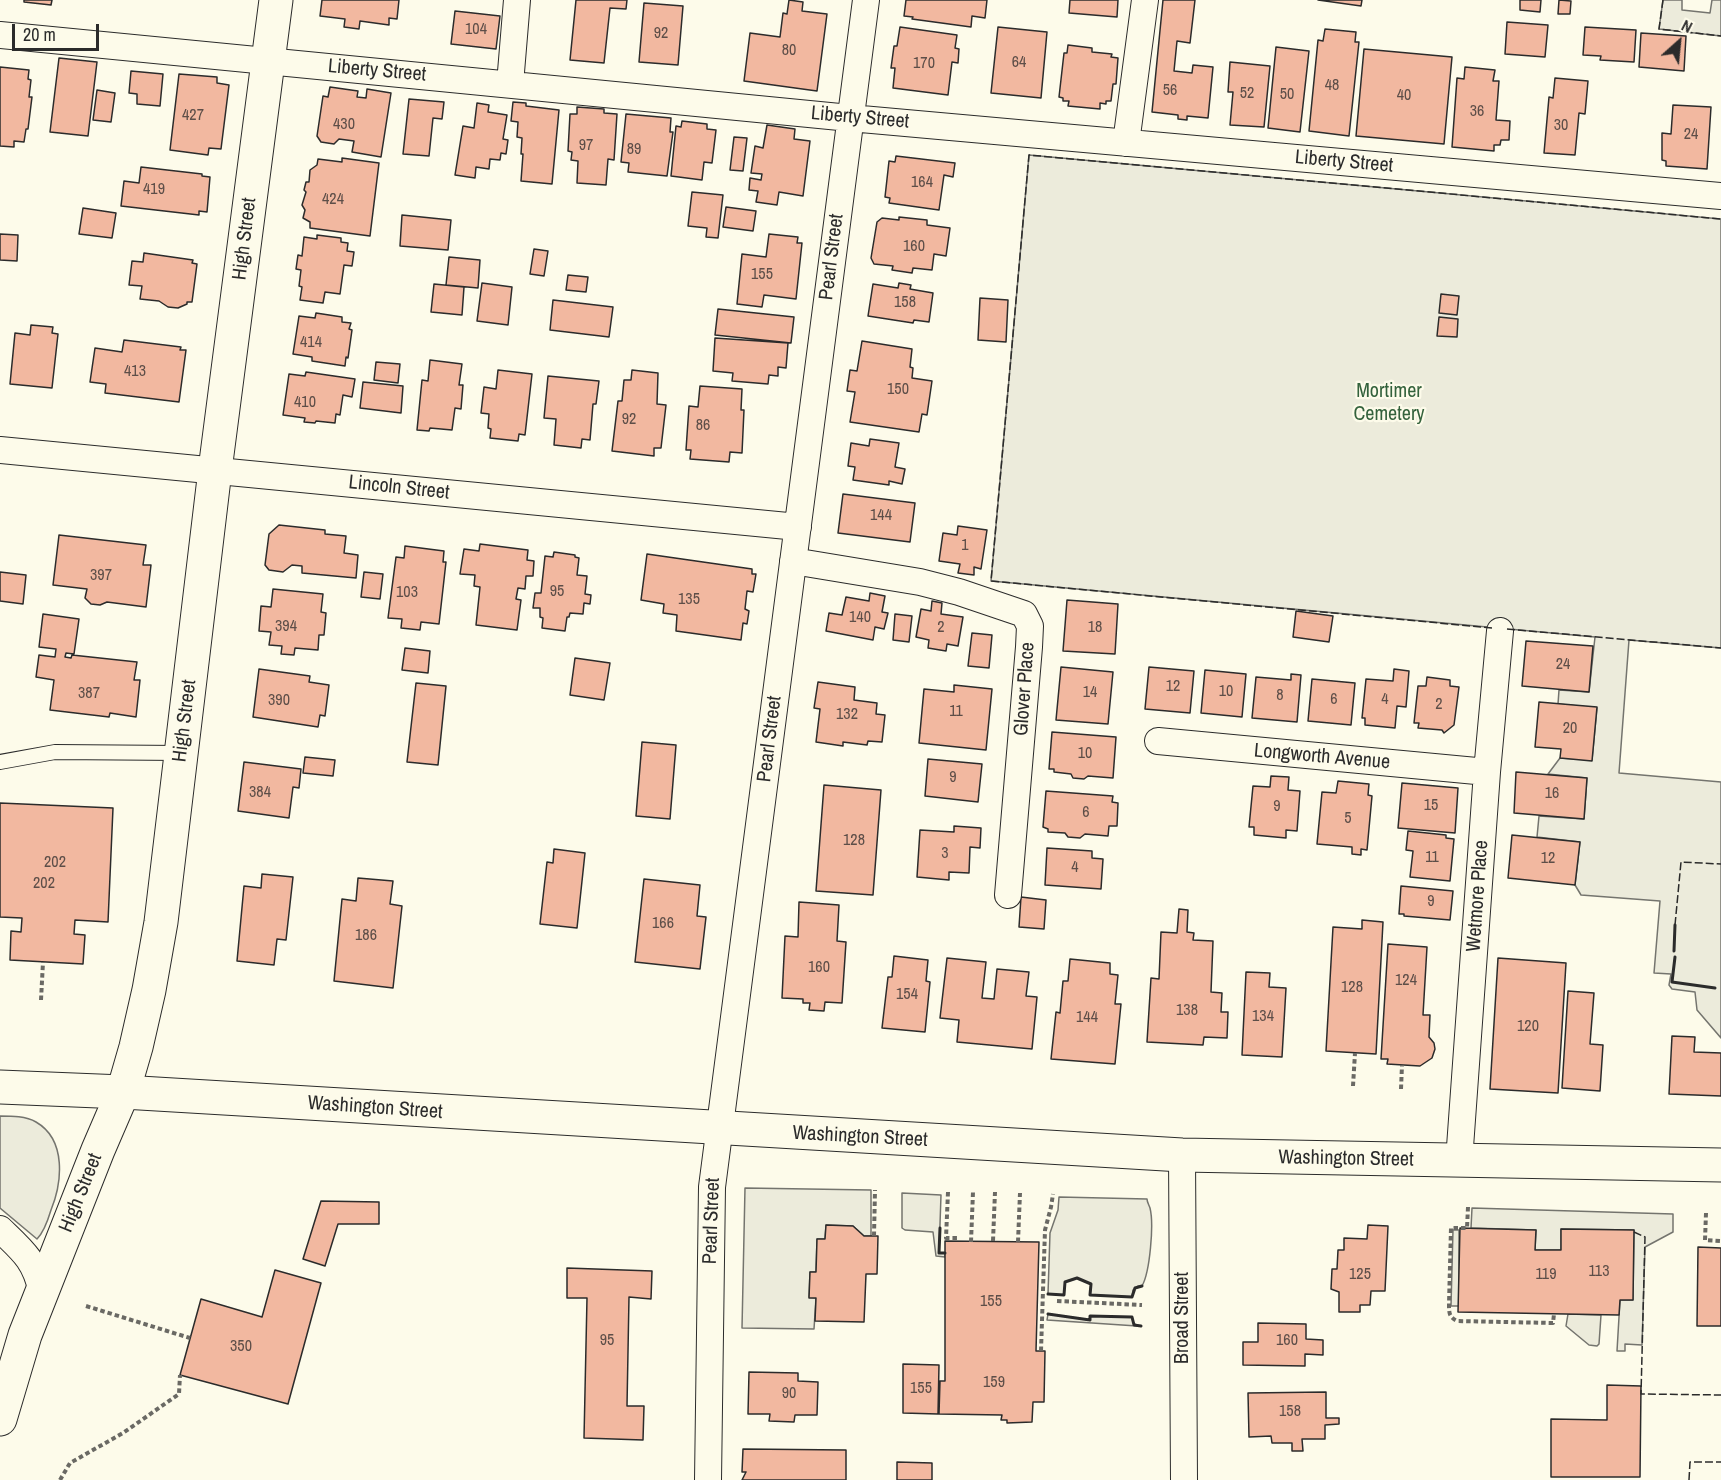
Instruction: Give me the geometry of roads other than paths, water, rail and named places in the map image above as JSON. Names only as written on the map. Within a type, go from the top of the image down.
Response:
[{"type":"main road","name":"High Street","points":[[0,1419],[25,1335],[123,1092],[149,990],[161,922],[215,470],[276,0]]},
{"type":"main road","name":"Washington Street","points":[[0,1087],[123,1092],[1182,1155],[1721,1165]]},
{"type":"street","points":[[510,84],[517,0]]},
{"type":"street","name":"Pearl Street","points":[[708,1480],[712,1187],[718,1129],[866,0]]},
{"type":"street","points":[[1126,143],[1145,0]]},
{"type":"street","name":"Liberty Street","points":[[0,36],[850,118],[1721,196]]},
{"type":"street","name":"Lincoln Street","points":[[0,450],[798,527]]},
{"type":"street","name":"Glover Place","points":[[793,561],[920,582],[959,592],[1024,614],[1030,626],[1029,647],[1008,895]]},
{"type":"street","name":"Wetmore Place","points":[[1459,1161],[1487,772],[1500,631]]},
{"type":"street","name":"Longworth Avenue","points":[[1158,741],[1487,772]]},
{"type":"street","name":"Broad Street","points":[[1182,1155],[1184,1480]]},
{"type":"street","points":[[0,1229],[29,1257],[38,1272],[42,1292]]},
{"type":"lane","points":[[0,762],[55,752],[181,753]]},
{"type":"park label","name":"Mortimer Cemetery","points":[[1389,404]]}]
